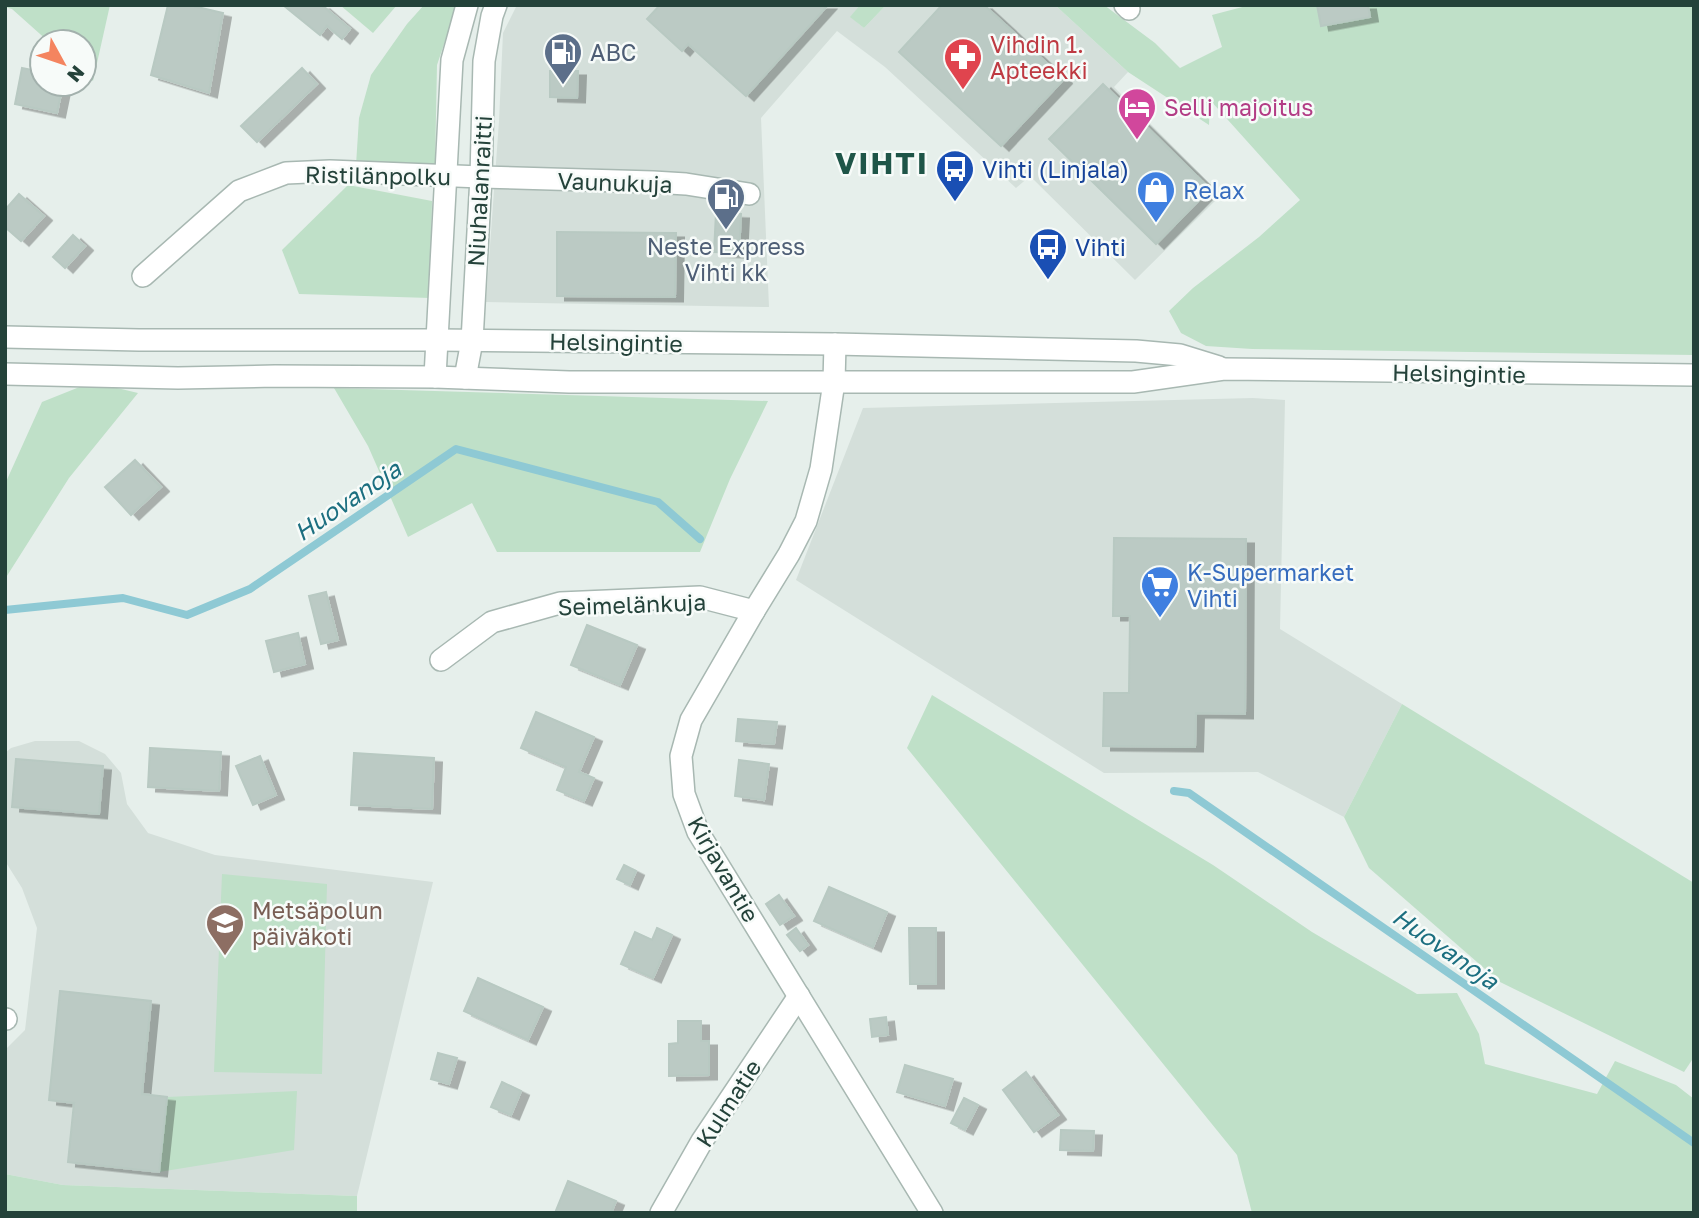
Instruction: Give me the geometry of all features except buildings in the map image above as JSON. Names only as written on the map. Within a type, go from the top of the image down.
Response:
[{"type":"street","name":"Niuhalanraitti","points":[[435,377],[452,60],[467,5]]},
{"type":"street","name":"Niuhalanraitti","points":[[465,378],[472,341],[484,61],[496,5]]},
{"type":"street","name":"Ristilänpolku","points":[[144,276],[239,191],[286,173],[330,171],[481,177]]},
{"type":"street","name":"Vaunukuja","points":[[481,177],[686,184],[749,194]]},
{"type":"street","name":"Helsingintie","points":[[5,337],[835,344],[1136,351],[1180,355],[1224,369]]},
{"type":"street","name":"Kirjavantie","points":[[835,344],[834,382],[821,469],[806,520],[789,555],[691,720],[681,756],[684,794],[698,832],[932,1213]]},
{"type":"street","name":"Helsingintie","points":[[5,374],[178,378],[435,377],[569,382],[1133,382],[1224,369],[1694,375]]},
{"type":"street","name":"Seimelänkuja","points":[[440,660],[492,622],[560,603],[700,597],[754,611]]},
{"type":"street","name":"Kulmatie","points":[[661,1213],[702,1141],[799,996]]},
{"type":"shaded area","points":[[517,5],[860,5],[851,17],[864,28],[886,5],[1055,5],[1128,72],[1114,87],[1221,195],[1135,280],[1030,176],[1016,188],[885,67],[837,31],[761,118],[769,307],[486,302],[503,33]]},
{"type":"shaded area","points":[[1253,398],[1285,400],[1280,629],[1402,704],[1344,817],[1258,772],[1104,773],[796,580],[863,408]]},
{"type":"shaded area","name":"Metsäpolun päiväkoti","points":[[35,741],[79,741],[105,754],[121,773],[127,804],[148,833],[215,855],[433,882],[357,1196],[63,1185],[5,1174],[5,1050],[25,1030],[37,928],[22,888],[5,861],[5,753],[11,748]]},
{"type":"green space","points":[[110,5],[98,59],[98,28],[33,28],[12,9],[5,7]]},
{"type":"green space","points":[[340,5],[397,5],[373,33]]},
{"type":"green space","points":[[424,5],[457,5],[437,65],[435,165],[356,165],[359,118],[371,75]]},
{"type":"green space","points":[[860,5],[886,5],[864,28],[850,17]]},
{"type":"green space","points":[[1055,5],[1104,5],[1155,43],[1180,68],[1222,47],[1212,15],[1250,5],[1694,5],[1694,355],[1252,349],[1206,346],[1181,333],[1169,311],[1300,200],[1210,100],[1209,125],[1128,72]]},
{"type":"green space","points":[[348,185],[432,201],[430,298],[299,294],[282,250]]},
{"type":"green space","points":[[92,382],[138,393],[69,478],[5,579],[5,484],[42,402]]},
{"type":"green space","points":[[334,388],[768,401],[730,479],[700,552],[497,552],[472,503],[408,537],[368,446]]},
{"type":"green space","points":[[932,695],[1213,865],[1312,932],[1417,994],[1457,993],[1479,1034],[1485,1064],[1597,1094],[1615,1061],[1676,1085],[1694,1099],[1694,1213],[1252,1213],[1237,1155],[907,748]]},
{"type":"green space","points":[[1402,704],[1694,883],[1694,1057],[1684,1072],[1500,982],[1369,868],[1344,817]]},
{"type":"green space","points":[[222,874],[327,884],[322,1074],[214,1072]]},
{"type":"green space","points":[[297,1091],[294,1150],[159,1172],[167,1097]]},
{"type":"green space","points":[[5,1174],[63,1185],[357,1196],[357,1213],[5,1213]]},
{"type":"waterway","name":"Huovanoja","points":[[5,610],[123,598],[187,615],[250,589],[456,449],[658,502],[700,539]]},
{"type":"waterway","name":"Huovanoja","points":[[1174,791],[1189,793],[1694,1143]]},
{"type":"place","name":"ABC","points":[[563,86]]},
{"type":"place","name":"Vihdin 1. Apteekki","points":[[963,91]]},
{"type":"place","name":"Selli majoitus","points":[[1137,141]]},
{"type":"place","name":"Vihti (Linjala)","points":[[955,203]]},
{"type":"place","name":"Relax","points":[[1156,224]]},
{"type":"place","name":"Neste Express Vihti kk","points":[[726,231]]},
{"type":"place","name":"Vihti","points":[[1048,281]]},
{"type":"place","name":"K-Supermarket Vihti","points":[[1160,619]]},
{"type":"place","name":"Metsäpolun päiväkoti","points":[[225,957]]},
{"type":"district","name":"VIHTI","points":[[882,163]]}]
